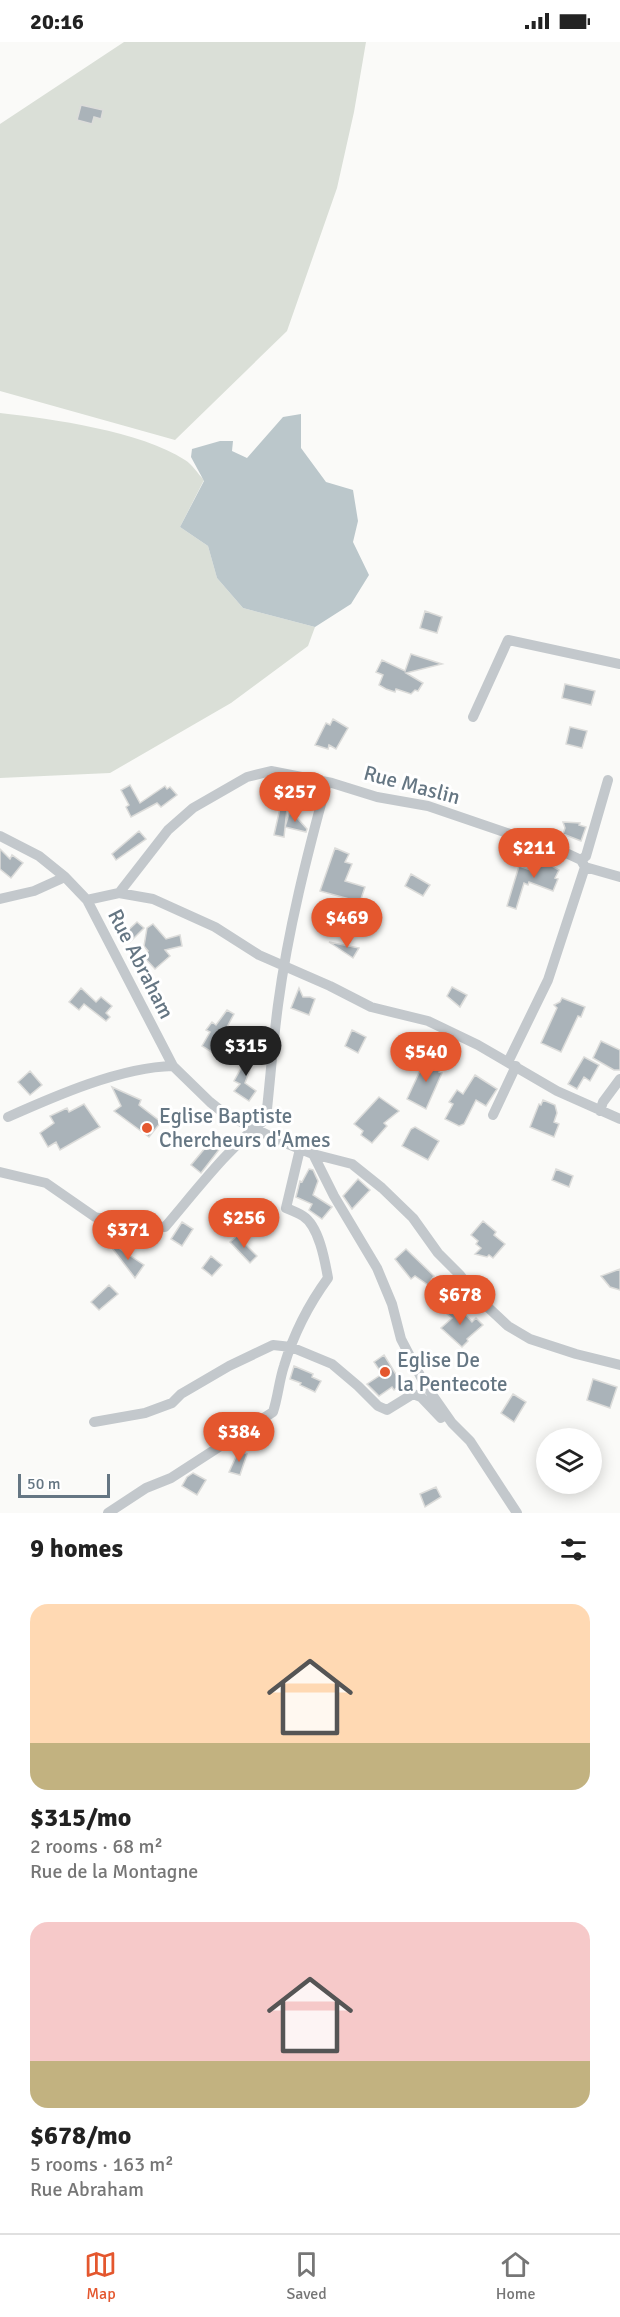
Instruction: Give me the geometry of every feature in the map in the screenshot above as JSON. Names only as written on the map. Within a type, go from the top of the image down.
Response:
[{"type":"street","points":[[473,717],[508,640],[620,664]]},
{"type":"street","name":"Rue Maslin","points":[[119,893],[168,830],[193,808],[247,777],[271,771],[327,782],[377,797],[428,806],[566,853],[583,863],[620,877]]},
{"type":"street","points":[[493,1115],[548,980],[608,780]]},
{"type":"street","points":[[0,1172],[46,1183],[95,1217],[132,1226],[165,1227],[253,1129],[266,1119],[278,1005],[313,834],[327,782]]},
{"type":"street","name":"Rue Abraham","points":[[0,836],[39,856],[65,877],[87,900],[172,1066],[210,1102],[225,1114],[253,1129],[314,1154],[352,1164],[382,1188],[413,1218],[438,1253],[508,1326],[530,1339],[620,1365]]},
{"type":"street","points":[[0,899],[34,891],[65,877]]},
{"type":"street","points":[[87,900],[119,893],[153,899],[215,927],[259,955],[285,968],[330,986],[371,1007],[428,1021],[512,1064],[557,1091],[620,1119]]},
{"type":"street","points":[[8,1117],[80,1088],[154,1066],[172,1066]]},
{"type":"street","points":[[600,1111],[603,1102],[620,1079]]},
{"type":"street","points":[[108,1513],[146,1488],[171,1478],[273,1412],[283,1369],[291,1347],[318,1291],[328,1278],[325,1260],[315,1232],[306,1217],[286,1208],[300,1149]]},
{"type":"street","points":[[314,1154],[333,1196],[377,1268],[392,1304],[401,1339],[434,1400],[452,1423],[464,1432],[517,1513]]},
{"type":"street","points":[[94,1422],[145,1413],[172,1403],[181,1394],[273,1345],[291,1347],[332,1364],[378,1406],[387,1410],[413,1394],[421,1397],[444,1421],[452,1423]]},
{"type":"shaded area","points":[[124,42],[366,42],[354,112],[337,188],[287,331],[175,440],[0,391],[0,124]]},
{"type":"shaded area","points":[[0,413],[70,423],[121,434],[167,450],[188,462],[204,480],[180,527],[208,546],[217,578],[243,608],[315,627],[308,646],[231,703],[110,773],[0,778]]},
{"type":"shaded area","points":[[301,414],[301,448],[326,482],[353,490],[358,521],[353,542],[369,575],[351,604],[315,627],[243,608],[217,578],[208,546],[180,527],[204,481],[191,457],[192,449],[220,441],[233,441],[232,451],[247,458],[283,417]]},
{"type":"building","points":[[81,105],[103,110],[101,119],[94,117],[92,124],[77,120]]},
{"type":"building","points":[[425,611],[442,617],[437,633],[420,628]]},
{"type":"building","points":[[411,654],[442,664],[406,673],[423,683],[418,691],[415,690],[411,694],[396,689],[395,692],[379,685],[383,675],[376,672],[382,660],[405,671]]},
{"type":"building","points":[[565,684],[595,691],[591,705],[562,698]]},
{"type":"building","points":[[333,719],[348,728],[336,749],[329,745],[328,749],[315,745],[326,723],[330,725]]},
{"type":"building","points":[[570,727],[587,731],[582,748],[566,744]]},
{"type":"building","points":[[130,785],[140,803],[165,786],[167,789],[170,787],[177,795],[161,807],[157,803],[131,817],[126,807],[129,805],[121,790]]},
{"type":"building","points":[[280,808],[287,809],[284,837],[274,835]]},
{"type":"building","points":[[290,810],[307,829],[306,832],[285,827]]},
{"type":"building","points":[[563,822],[580,823],[579,825],[586,827],[581,841],[563,834],[565,828]]},
{"type":"building","points":[[139,831],[146,839],[116,860],[112,854]]},
{"type":"building","points":[[335,848],[349,854],[345,862],[352,864],[345,881],[365,887],[360,902],[320,891]]},
{"type":"building","points":[[0,849],[10,859],[12,855],[23,863],[11,878],[0,869]]},
{"type":"building","points":[[538,856],[554,863],[552,866],[559,870],[553,891],[529,882],[528,885],[524,883],[516,909],[507,906],[519,866],[531,870]]},
{"type":"building","points":[[411,874],[430,885],[423,896],[405,886]]},
{"type":"building","points":[[137,922],[144,928],[130,942],[123,935]]},
{"type":"building","points":[[153,924],[166,939],[180,935],[182,946],[165,950],[170,956],[155,969],[143,956],[148,951],[144,946],[147,928]]},
{"type":"building","points":[[329,942],[359,948],[353,958]]},
{"type":"building","points":[[452,987],[467,995],[460,1007],[447,996]]},
{"type":"building","points":[[81,988],[96,1002],[101,997],[112,1006],[106,1013],[110,1017],[106,1021],[84,1004],[79,1010],[69,1002]]},
{"type":"building","points":[[299,988],[303,997],[315,999],[309,1015],[291,1008]]},
{"type":"building","points":[[562,998],[585,1007],[581,1017],[578,1016],[561,1052],[541,1043],[557,1008],[554,1005]]},
{"type":"building","points":[[227,1010],[234,1014],[213,1053],[202,1046],[210,1032],[206,1030],[212,1022],[216,1025]]},
{"type":"building","points":[[352,1030],[366,1037],[358,1053],[345,1046]]},
{"type":"building","points":[[601,1041],[620,1050],[620,1070],[614,1070],[593,1058]]},
{"type":"building","points":[[252,1048],[257,1050],[245,1083],[256,1091],[249,1101],[234,1091],[240,1084],[234,1081]]},
{"type":"building","points":[[584,1057],[599,1065],[590,1081],[584,1077],[577,1089],[568,1084]]},
{"type":"building","points":[[432,1058],[443,1063],[439,1072],[442,1073],[426,1109],[407,1099],[424,1062]]},
{"type":"building","points":[[30,1071],[42,1085],[30,1095],[18,1082]]},
{"type":"building","points":[[475,1075],[497,1089],[486,1106],[476,1100],[464,1124],[459,1126],[445,1119],[453,1104],[449,1102],[457,1090],[463,1094]]},
{"type":"building","points":[[112,1087],[141,1100],[139,1105],[161,1122],[149,1137],[114,1111],[121,1106]]},
{"type":"building","points":[[379,1097],[399,1111],[384,1123],[387,1126],[372,1143],[361,1135],[363,1131],[354,1124]]},
{"type":"building","points":[[543,1100],[555,1105],[557,1113],[554,1122],[559,1124],[554,1137],[530,1127],[539,1104],[541,1105]]},
{"type":"building","points":[[84,1104],[100,1127],[60,1150],[56,1142],[48,1147],[40,1133],[54,1123],[50,1116],[67,1108],[69,1112]]},
{"type":"building","points":[[415,1127],[439,1141],[428,1160],[402,1146],[411,1129]]},
{"type":"building","points":[[216,1135],[225,1142],[201,1173],[191,1165]]},
{"type":"building","points":[[309,1169],[313,1170],[318,1181],[313,1195],[332,1207],[322,1219],[309,1210],[312,1204],[296,1197],[300,1181],[302,1182]]},
{"type":"building","points":[[556,1169],[573,1176],[569,1187],[552,1180]]},
{"type":"building","points":[[358,1179],[370,1190],[352,1209],[343,1196]]},
{"type":"building","points":[[483,1221],[505,1244],[493,1258],[489,1255],[487,1257],[475,1254],[481,1248],[476,1244],[478,1241],[471,1235]]},
{"type":"building","points":[[182,1222],[193,1229],[182,1246],[171,1239]]},
{"type":"building","points":[[237,1236],[257,1256],[250,1263],[230,1242]]},
{"type":"building","points":[[111,1243],[144,1265],[135,1278],[109,1244]]},
{"type":"building","points":[[406,1249],[434,1276],[428,1285],[415,1276],[411,1279],[395,1259]]},
{"type":"building","points":[[211,1256],[222,1265],[212,1276],[202,1268]]},
{"type":"building","points":[[620,1269],[620,1290],[610,1287],[601,1276]]},
{"type":"building","points":[[109,1285],[118,1294],[99,1310],[91,1302]]},
{"type":"building","points":[[454,1302],[472,1322],[476,1318],[483,1325],[467,1339],[468,1341],[462,1347],[441,1328],[452,1318],[446,1313]]},
{"type":"building","points":[[384,1355],[402,1384],[394,1390],[392,1387],[379,1396],[367,1384],[382,1374],[374,1362]]},
{"type":"building","points":[[294,1366],[313,1374],[312,1377],[321,1381],[315,1392],[290,1379]]},
{"type":"building","points":[[593,1379],[617,1387],[610,1408],[587,1400]]},
{"type":"building","points":[[513,1394],[526,1402],[514,1422],[501,1413]]},
{"type":"building","points":[[239,1450],[247,1454],[240,1475],[229,1472]]},
{"type":"building","points":[[193,1473],[206,1480],[197,1495],[182,1486],[187,1477]]},
{"type":"building","points":[[436,1487],[441,1497],[425,1507],[420,1494]]},
{"type":"place","name":"Eglise Baptiste Chercheurs d'Ames","points":[[147,1128]]},
{"type":"place","name":"Eglise De la Pentecote","points":[[385,1372]]}]
